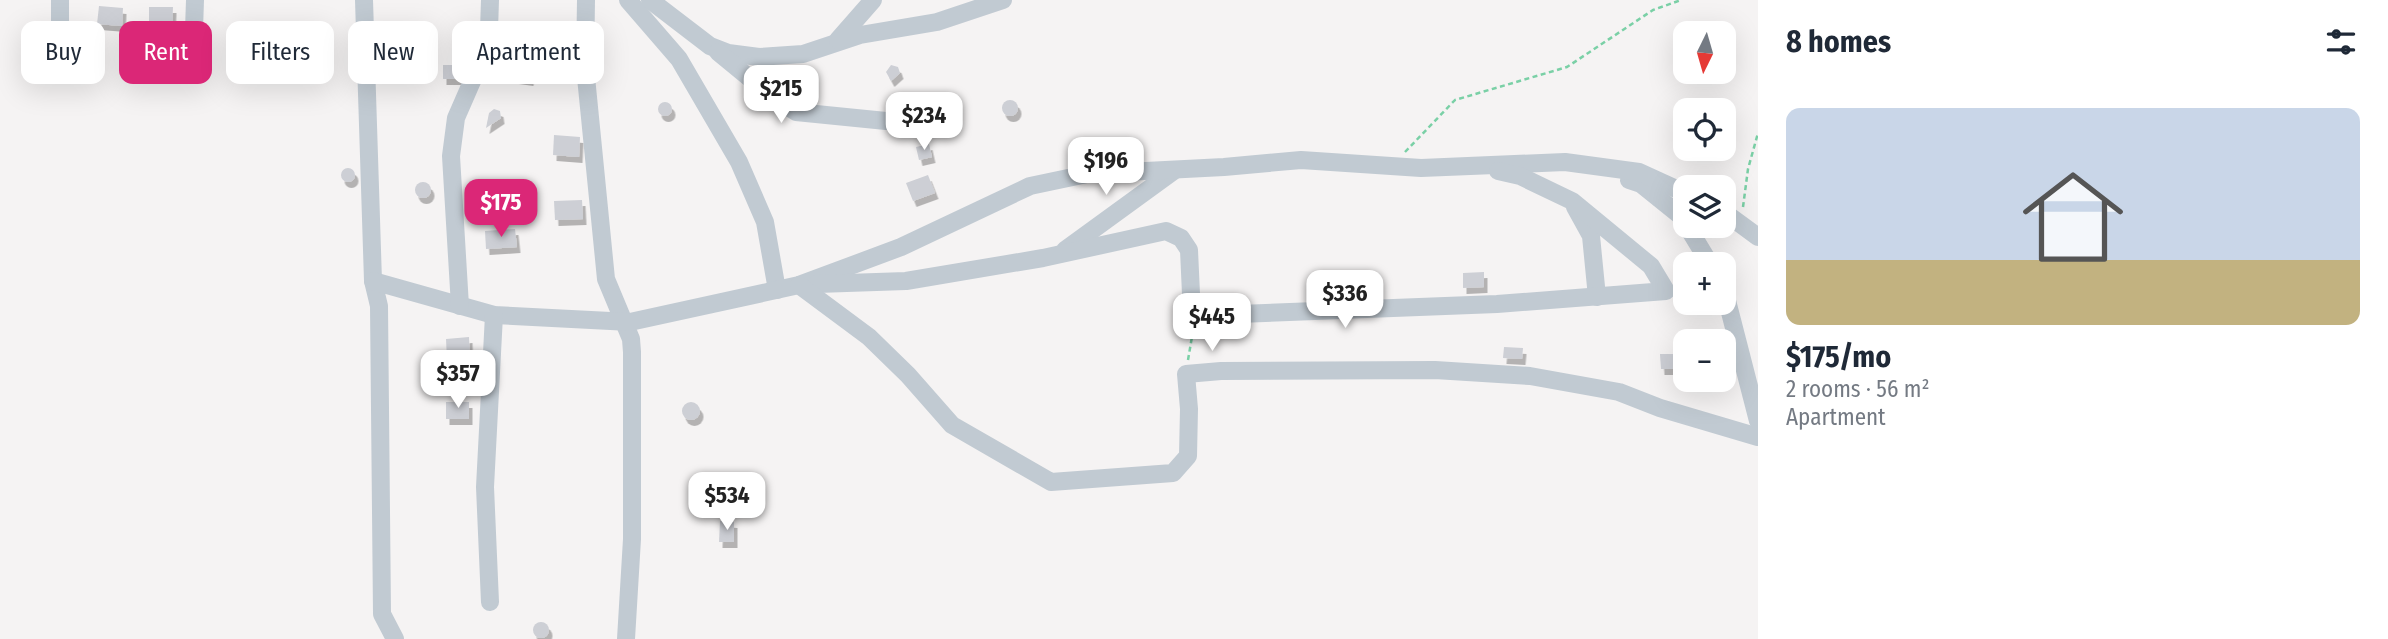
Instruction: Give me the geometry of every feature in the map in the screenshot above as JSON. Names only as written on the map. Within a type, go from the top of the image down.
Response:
[{"type":"street","points":[[60,0],[61,21]]},
{"type":"street","points":[[194,21],[195,0]]},
{"type":"street","points":[[364,0],[373,281],[379,306],[382,614],[395,639]]},
{"type":"street","points":[[460,306],[451,156],[456,118],[481,63],[489,30],[490,0]]},
{"type":"street","points":[[586,0],[585,67],[606,279],[631,339],[632,539],[626,639]]},
{"type":"street","points":[[628,0],[679,59],[739,162],[765,222],[777,290]]},
{"type":"street","points":[[650,0],[774,98],[796,112],[886,121]]},
{"type":"street","points":[[838,40],[873,0]]},
{"type":"street","points":[[709,46],[728,53],[759,57],[803,54],[838,40],[937,22],[1003,0]]},
{"type":"street","points":[[373,281],[494,315],[624,322],[799,285],[901,247],[1030,186],[1087,174],[1301,160],[1421,168],[1565,162],[1639,172],[1673,188]]},
{"type":"street","points":[[1565,162],[1641,184],[1673,210]]},
{"type":"street","points":[[799,285],[906,281],[1166,232],[1181,237],[1189,250],[1191,294],[1196,311],[1213,315],[1415,309],[1666,291],[1651,267],[1572,201],[1520,176],[1476,165]]},
{"type":"street","points":[[1059,254],[1175,170]]},
{"type":"street","points":[[1572,201],[1591,236],[1597,297]]},
{"type":"street","points":[[1736,221],[1758,237]]},
{"type":"street","points":[[799,285],[869,337],[908,375],[952,425],[1051,482],[1173,473],[1188,456],[1189,409],[1186,374],[1221,371],[1435,370],[1530,376],[1619,392],[1660,408],[1758,437]]},
{"type":"street","points":[[490,602],[485,487],[494,315]]},
{"type":"street","points":[[1731,315],[1758,421]]},
{"type":"path","points":[[1392,166],[1455,100],[1567,68],[1653,10],[1681,0]]},
{"type":"path","points":[[1740,224],[1748,169],[1758,133]]},
{"type":"path","points":[[1186,374],[1196,311]]},
{"type":"building","points":[[99,6],[123,8],[122,21],[119,21],[119,26],[97,21]]},
{"type":"building","points":[[149,7],[173,7],[172,21],[149,21]]},
{"type":"building","points":[[443,65],[452,65],[452,79],[443,79]]},
{"type":"building","points":[[891,65],[898,67],[900,73],[891,81],[886,72]]},
{"type":"building","points":[[1010,100],[1018,108],[1010,116],[1002,108]]},
{"type":"building","points":[[662,102],[668,102],[672,109],[668,116],[662,116],[658,112],[658,106]]},
{"type":"building","points":[[494,109],[500,111],[501,118],[486,128],[489,113]]},
{"type":"building","points":[[554,135],[580,137],[579,157],[553,155]]},
{"type":"building","points":[[929,144],[932,157],[919,160],[916,147]]},
{"type":"building","points":[[345,168],[351,168],[355,175],[351,182],[345,182],[341,178],[341,172]]},
{"type":"building","points":[[928,175],[935,193],[913,201],[906,183]]},
{"type":"building","points":[[420,182],[426,182],[431,190],[429,196],[420,198],[415,193],[415,187]]},
{"type":"building","points":[[582,200],[583,219],[555,220],[554,201]]},
{"type":"building","points":[[515,229],[517,247],[486,249],[485,231]]},
{"type":"building","points":[[1484,272],[1484,287],[1463,288],[1463,273]]},
{"type":"building","points":[[469,337],[470,359],[447,360],[446,339]]},
{"type":"building","points":[[1504,347],[1523,348],[1522,359],[1503,358]]},
{"type":"building","points":[[1660,354],[1673,354],[1673,369],[1661,369]]},
{"type":"building","points":[[446,402],[469,402],[469,419],[446,419]]},
{"type":"building","points":[[691,402],[697,405],[700,411],[697,417],[691,420],[685,417],[682,411],[685,405]]},
{"type":"building","points":[[720,521],[734,522],[734,542],[719,542]]},
{"type":"building","points":[[541,622],[549,630],[541,638],[533,630]]}]
